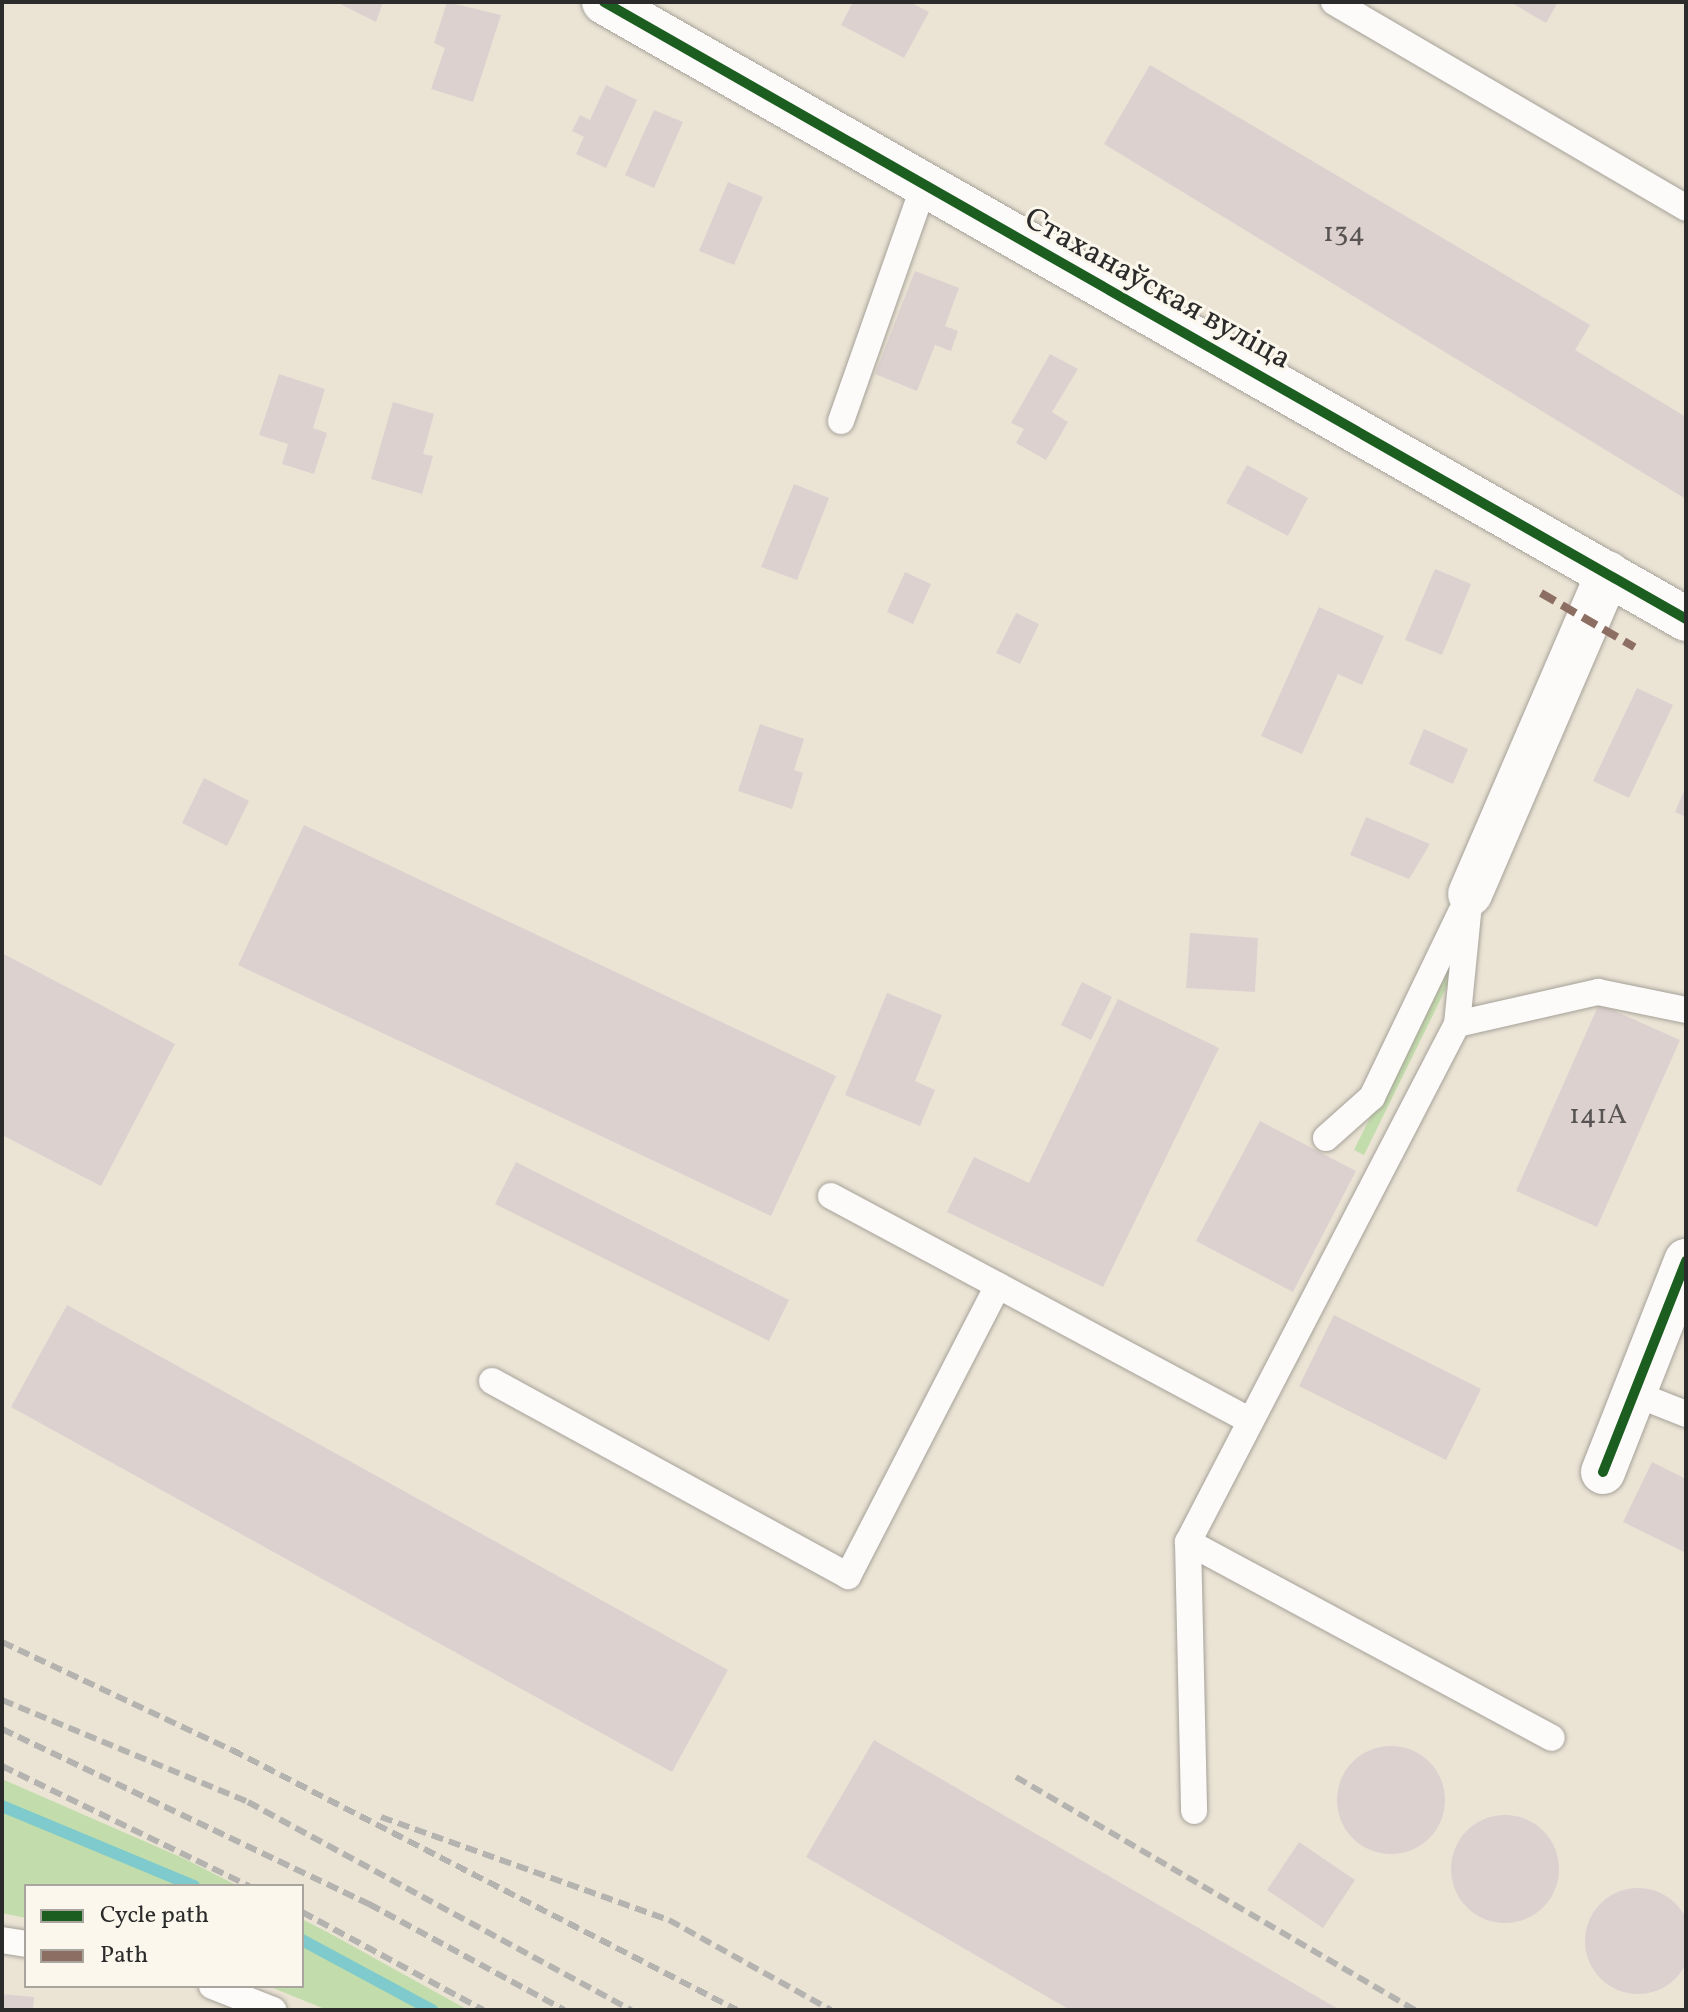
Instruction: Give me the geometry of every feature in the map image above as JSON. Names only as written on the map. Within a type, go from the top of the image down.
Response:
[{"type":"street","name":"Стаханаўская вуліца","points":[[604,2],[923,188],[1686,619]]},
{"type":"street","points":[[1470,894],[1608,573]]},
{"type":"street","points":[[1603,1472],[1686,1261]]},
{"type":"lane","points":[[1334,2],[1686,208]]},
{"type":"lane","points":[[841,421],[923,188]]},
{"type":"lane","points":[[1194,1811],[1188,1542],[1457,1024],[1470,894]]},
{"type":"lane","points":[[1326,1138],[1372,1097],[1470,894]]},
{"type":"lane","points":[[1457,1024],[1598,992],[1686,1010]]},
{"type":"lane","points":[[831,1196],[1251,1421]]},
{"type":"lane","points":[[492,1381],[848,1576],[998,1285]]},
{"type":"lane","points":[[1633,1393],[1686,1414]]},
{"type":"lane","points":[[1188,1542],[1552,1738]]},
{"type":"lane","points":[[2,1940],[24,1944]]},
{"type":"lane","points":[[217,1988],[273,2010]]},
{"type":"green space","points":[[1445,966],[1455,970],[1364,1155],[1354,1150]]},
{"type":"green space","points":[[2,1779],[185,1859],[234,1884],[24,1884],[24,1918],[2,1913]]},
{"type":"green space","points":[[304,1920],[468,2010],[327,2010],[273,1988],[304,1988]]},
{"type":"building","points":[[336,2],[383,2],[376,22]]},
{"type":"building","points":[[447,2],[501,15],[473,102],[431,89],[445,48],[434,43]]},
{"type":"building","points":[[853,2],[910,2],[929,12],[904,58],[841,25]]},
{"type":"building","points":[[1510,2],[1558,2],[1546,23]]},
{"type":"building","points":[[1150,65],[1590,325],[1575,350],[1686,417],[1686,499],[1104,144]]},
{"type":"building","points":[[606,85],[637,100],[606,168],[576,154],[584,137],[572,131],[580,115],[590,120]]},
{"type":"building","points":[[654,110],[683,122],[654,188],[625,175]]},
{"type":"building","points":[[728,182],[763,197],[734,265],[699,251]]},
{"type":"building","points":[[915,271],[959,288],[945,326],[958,331],[951,351],[935,345],[917,391],[875,374]]},
{"type":"building","points":[[1050,354],[1078,369],[1052,412],[1068,422],[1046,460],[1016,443],[1024,429],[1011,423]]},
{"type":"building","points":[[279,374],[325,389],[313,428],[327,433],[314,474],[282,464],[288,444],[259,435]]},
{"type":"building","points":[[393,402],[434,414],[423,454],[433,456],[422,494],[371,479]]},
{"type":"building","points":[[1247,465],[1308,498],[1288,536],[1226,503]]},
{"type":"building","points":[[794,484],[829,498],[797,580],[761,567]]},
{"type":"building","points":[[1435,569],[1471,584],[1442,655],[1405,640]]},
{"type":"building","points":[[905,572],[931,584],[913,624],[887,612]]},
{"type":"building","points":[[1319,607],[1384,636],[1362,685],[1338,674],[1302,754],[1261,736]]},
{"type":"building","points":[[1016,613],[1039,624],[1020,664],[996,653]]},
{"type":"building","points":[[1637,688],[1673,705],[1629,798],[1593,781]]},
{"type":"building","points":[[760,724],[804,739],[794,770],[803,773],[792,809],[738,791]]},
{"type":"building","points":[[1424,729],[1468,749],[1453,784],[1409,764]]},
{"type":"building","points":[[204,778],[249,801],[227,846],[182,823]]},
{"type":"building","points":[[1686,786],[1686,817],[1675,812]]},
{"type":"building","points":[[1366,817],[1430,844],[1409,879],[1350,855]]},
{"type":"building","points":[[304,825],[836,1076],[771,1216],[238,965]]},
{"type":"building","points":[[1190,933],[1258,938],[1255,992],[1186,988]]},
{"type":"building","points":[[2,953],[175,1044],[101,1186],[2,1135]]},
{"type":"building","points":[[1082,982],[1112,997],[1091,1040],[1061,1025]]},
{"type":"building","points":[[887,993],[942,1015],[915,1081],[935,1090],[920,1126],[845,1095]]},
{"type":"building","points":[[1118,999],[1219,1048],[1103,1287],[947,1212],[974,1157],[1029,1183]]},
{"type":"building","points":[[1599,1004],[1680,1040],[1597,1227],[1516,1191]]},
{"type":"building","points":[[1260,1121],[1356,1171],[1293,1292],[1196,1241]]},
{"type":"building","points":[[516,1162],[789,1300],[769,1341],[495,1204]]},
{"type":"building","points":[[67,1305],[728,1670],[672,1772],[11,1407]]},
{"type":"building","points":[[1334,1315],[1481,1389],[1446,1460],[1299,1386]]},
{"type":"building","points":[[1652,1462],[1686,1479],[1686,1553],[1623,1522]]},
{"type":"building","points":[[874,1740],[1340,2010],[1070,2010],[806,1857]]},
{"type":"building","points":[[1391,1746],[1412,1750],[1429,1762],[1441,1779],[1445,1800],[1441,1821],[1429,1838],[1412,1850],[1391,1854],[1370,1850],[1353,1838],[1341,1821],[1337,1800],[1341,1779],[1353,1762],[1370,1750]]},
{"type":"building","points":[[1505,1815],[1526,1819],[1543,1831],[1555,1848],[1559,1869],[1555,1890],[1543,1907],[1526,1919],[1505,1923],[1484,1919],[1467,1907],[1455,1890],[1451,1869],[1455,1848],[1467,1831],[1484,1819]]},
{"type":"building","points":[[1299,1842],[1355,1880],[1323,1928],[1267,1890]]},
{"type":"building","points":[[1638,1888],[1658,1892],[1676,1903],[1687,1921],[1687,1961],[1676,1979],[1658,1990],[1638,1994],[1618,1990],[1600,1979],[1589,1961],[1585,1941],[1589,1921],[1600,1903],[1618,1892]]},
{"type":"building","points":[[2,1994],[34,1997],[33,2010],[2,2010]]},
{"type":"waterway","points":[[2,1806],[189,1884]]},
{"type":"waterway","points":[[304,1941],[432,2010]]},
{"type":"railway","points":[[2,1642],[232,1750],[737,2010]]},
{"type":"railway","points":[[2,1700],[248,1802],[631,2010]]},
{"type":"railway","points":[[2,1729],[369,1904],[564,2010]]},
{"type":"railway","points":[[2,1766],[245,1884]]},
{"type":"railway","points":[[1016,1777],[1415,2010]]},
{"type":"railway","points":[[381,1817],[669,1920],[831,2010]]},
{"type":"railway","points":[[304,1913],[483,2010]]},
{"type":"marked path","points":[[1541,593],[1634,647]]},
{"type":"cycle path","points":[[604,2],[1686,619]]},
{"type":"cycle path","points":[[1603,1472],[1686,1261]]}]
